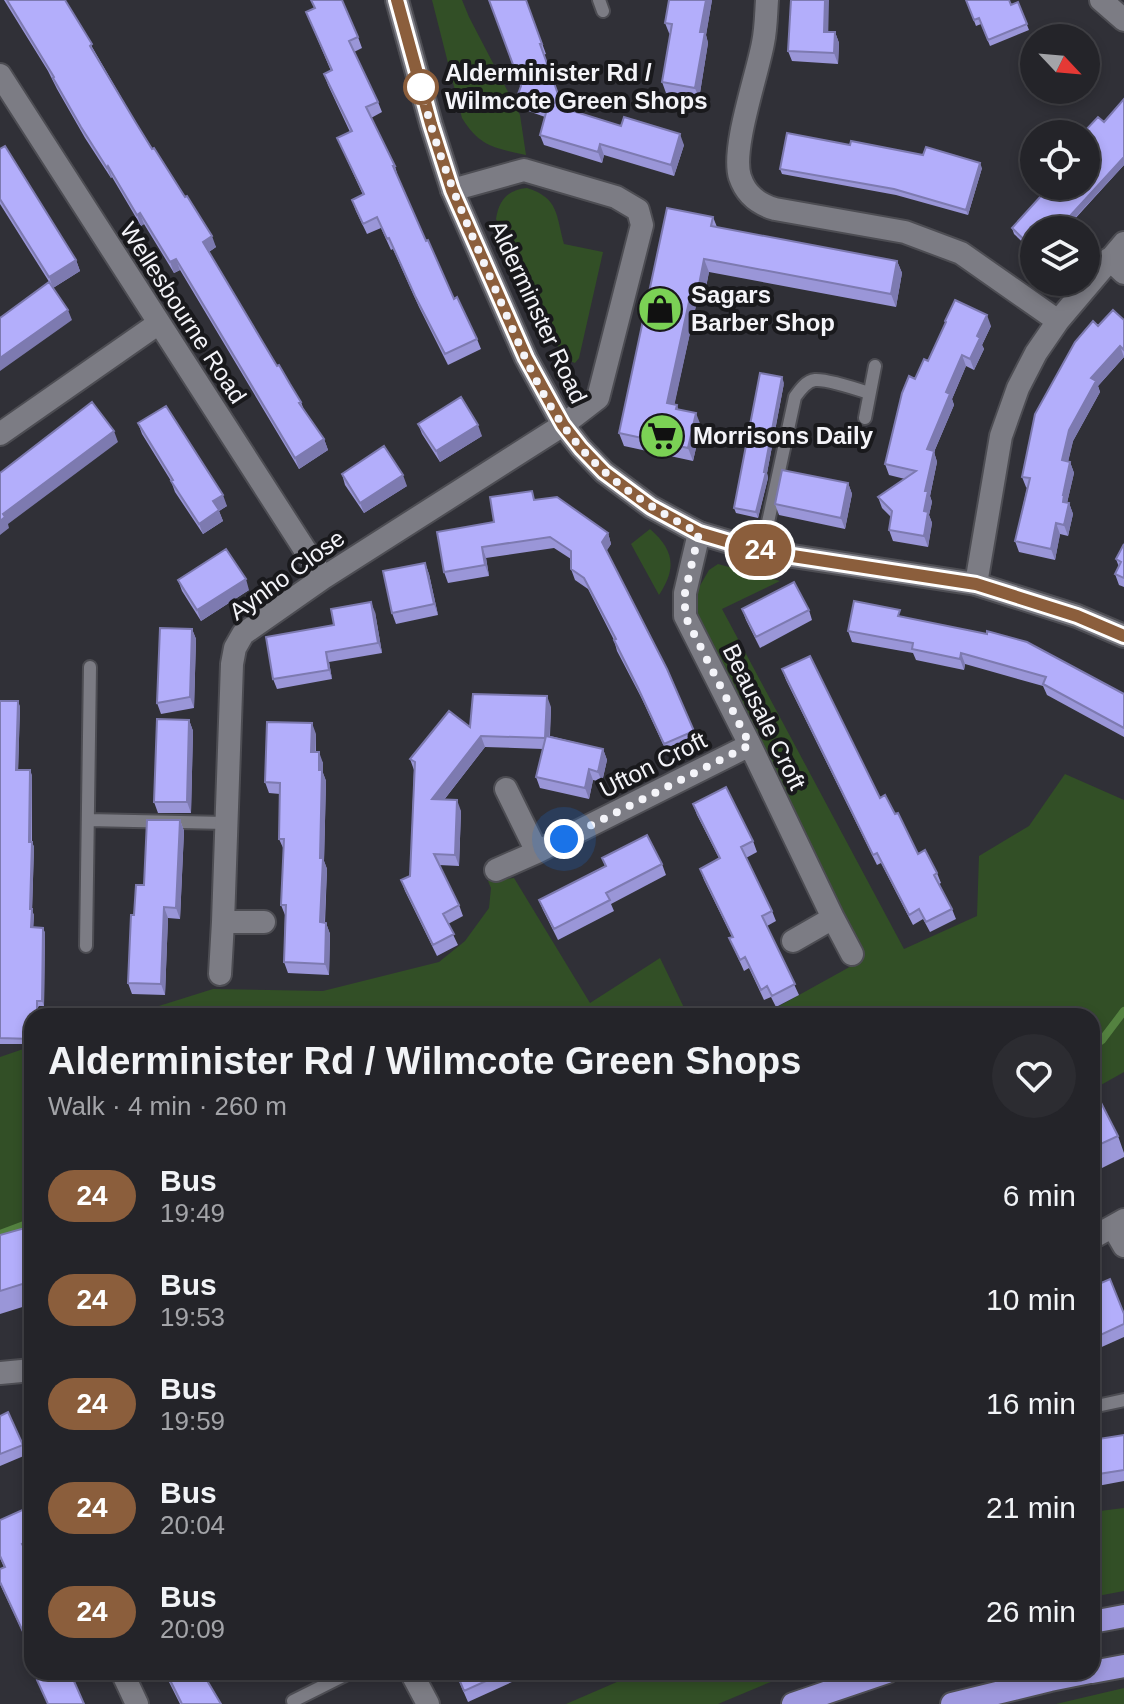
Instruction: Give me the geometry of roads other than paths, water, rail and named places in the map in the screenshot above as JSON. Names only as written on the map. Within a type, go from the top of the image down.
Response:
[{"type":"highway","points":[[1100,1620],[1124,1616]]},
{"type":"highway","points":[[1100,1670],[1124,1666]]},
{"type":"highway","points":[[793,1704],[864,1680]]},
{"type":"highway","points":[[952,1704],[1050,1680]]},
{"type":"street","name":"Alderminster Road","points":[[397,0],[452,190],[526,358],[563,425],[581,448],[614,479],[651,507],[699,533],[762,550],[976,584],[1077,616],[1124,636]]},
{"type":"street","points":[[767,0],[763,42],[738,153],[739,175],[747,193],[760,205],[905,232],[961,253],[1058,321]]},
{"type":"street","points":[[1101,0],[1124,20]]},
{"type":"street","name":"Wellesbourne Road","points":[[0,75],[323,578]]},
{"type":"street","name":"Aynho Close","points":[[220,974],[232,664],[235,648],[243,634],[323,578],[563,425],[598,398],[642,225],[638,210],[616,197],[524,170],[452,190]]},
{"type":"street","points":[[976,584],[1001,436],[1018,388],[1036,353],[1058,321],[1119,258]]},
{"type":"street","points":[[0,434],[159,323]]},
{"type":"street","name":"Beausale Croft","points":[[699,533],[685,593],[685,616],[852,954]]},
{"type":"street","name":"Ufton Croft","points":[[496,870],[750,745]]},
{"type":"street","points":[[506,789],[537,852]]},
{"type":"street","points":[[793,941],[833,918]]},
{"type":"street","points":[[223,922],[264,922]]},
{"type":"street","points":[[1100,1236],[1120,1231]]},
{"type":"street","points":[[0,1373],[24,1371]]},
{"type":"street","points":[[126,1680],[137,1704]]},
{"type":"street","points":[[415,1680],[428,1704]]},
{"type":"lane","points":[[865,418],[875,366]]},
{"type":"lane","points":[[762,550],[795,397],[802,387],[814,380],[869,393]]},
{"type":"lane","points":[[86,946],[90,667]]},
{"type":"lane","points":[[88,820],[226,823]]},
{"type":"lane","points":[[1100,1405],[1124,1400]]},
{"type":"lane","points":[[293,1701],[335,1680]]},
{"type":"waterway","points":[[1100,1041],[1124,1011]]},
{"type":"waterway","points":[[0,1234],[24,1225]]},
{"type":"place","name":"Alderminister Rd / Wilmcote Green Shops","points":[[421,87]]},
{"type":"place","name":"Sagars Barber Shop","points":[[660,309]]},
{"type":"place","name":"Morrisons Daily","points":[[662,436]]}]
